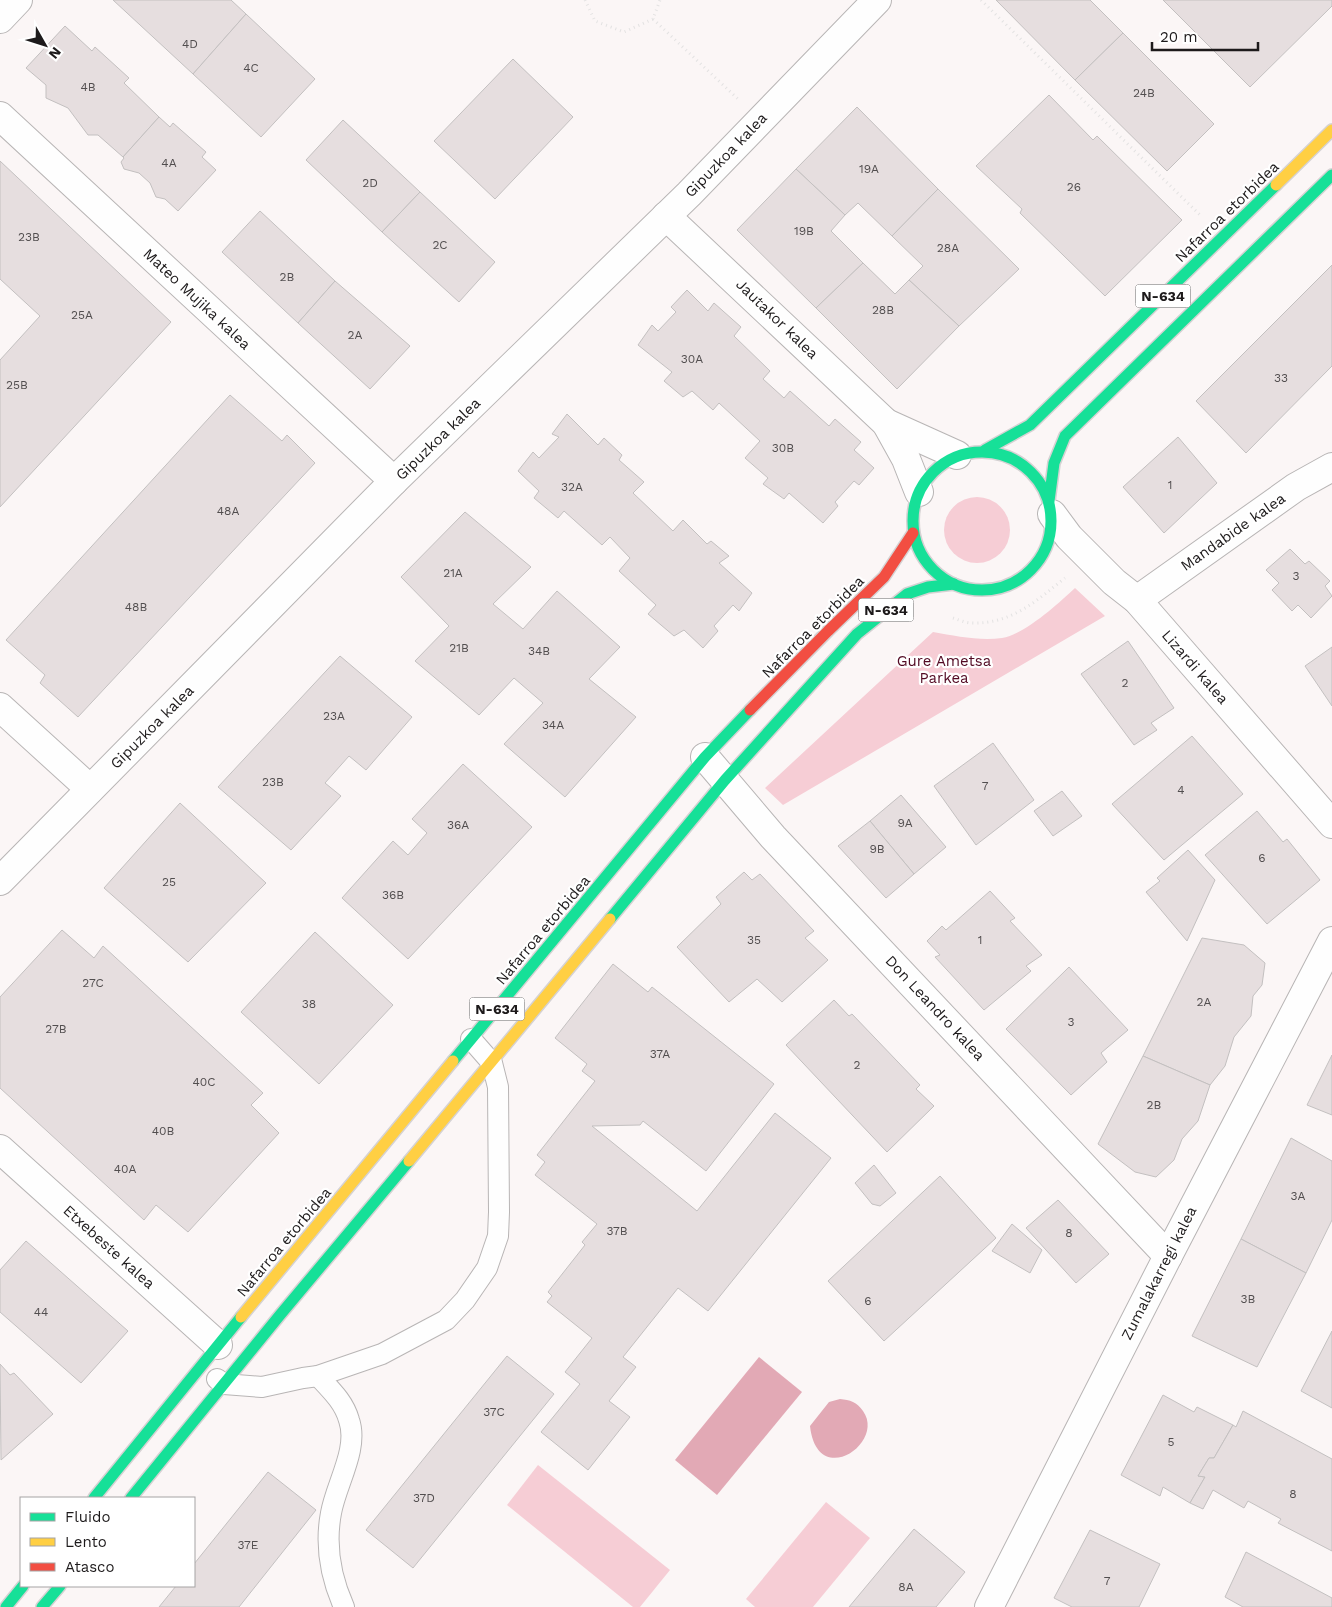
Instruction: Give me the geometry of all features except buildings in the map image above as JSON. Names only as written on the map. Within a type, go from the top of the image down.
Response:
[{"type":"highway","name":"Nafarroa etorbidea","points":[[985,450],[1030,425],[1332,130]]},
{"type":"highway","name":"N-634","points":[[1051,508],[1037,477],[1016,459],[985,450],[971,451],[957,455],[934,470],[919,492],[913,512],[913,533],[921,554],[930,566],[935,572],[954,584],[977,590],[1001,588],[1023,577],[1040,560],[1050,538],[1054,463],[1065,436],[1332,175]]},
{"type":"highway","name":"Nafarroa etorbidea","points":[[95,1497],[218,1345],[705,757],[828,630],[884,577],[913,533]]},
{"type":"highway","name":"N-634","points":[[132,1497],[280,1314],[492,1063],[725,780],[857,634],[906,594],[928,587],[954,584]]},
{"type":"highway","points":[[6,1607],[22,1587]]},
{"type":"highway","points":[[42,1607],[59,1587]]},
{"type":"street","points":[[0,19],[18,0]]},
{"type":"street","name":"Gipuzkoa kalea","points":[[0,881],[394,481],[666,216],[869,3]]},
{"type":"street","name":"Mateo Mujika kalea","points":[[0,116],[394,481]]},
{"type":"street","name":"Jautakor kalea","points":[[666,216],[886,423],[906,459],[919,492]]},
{"type":"street","name":"Jautakor kalea","points":[[886,423],[957,455]]},
{"type":"street","name":"Mandabide kalea","points":[[1137,600],[1296,487],[1332,467]]},
{"type":"street","name":"Lizardi kalea","points":[[1051,508],[1069,536],[1114,582],[1137,600],[1332,824]]},
{"type":"street","points":[[0,707],[90,789]]},
{"type":"street","name":"Don Leandro kalea","points":[[705,757],[780,844],[1168,1256]]},
{"type":"street","name":"Zumalakarregi kalea","points":[[990,1607],[1168,1256],[1332,941]]},
{"type":"street","name":"Etxebeste kalea","points":[[0,1149],[218,1345]]},
{"type":"lane","points":[[201,1367],[224,1384],[262,1387],[318,1376],[382,1354],[446,1320],[465,1300],[487,1268],[498,1236],[499,1212],[498,1087],[492,1063],[472,1040]]},
{"type":"lane","points":[[318,1376],[339,1398],[350,1420],[352,1442],[331,1512],[328,1539],[334,1580],[344,1607]]},
{"type":"path","points":[[585,0],[594,21],[624,32],[653,19],[660,0]]},
{"type":"path","points":[[981,0],[1204,219]]},
{"type":"path","points":[[653,19],[740,102]]},
{"type":"green space","points":[[977,497],[990,500],[1000,507],[1007,517],[1010,530],[1007,543],[1000,553],[990,560],[977,563],[964,560],[954,553],[947,543],[944,530],[947,517],[954,507],[964,500]]},
{"type":"green space","name":"Gure Ametsa Parkea","points":[[1075,588],[1105,616],[783,805],[765,788],[933,632],[968,638],[1002,638],[1031,625]]},
{"type":"green space","points":[[538,1465],[670,1570],[640,1607],[633,1607],[507,1505]]},
{"type":"green space","points":[[826,1502],[870,1538],[813,1607],[755,1607],[746,1599]]},
{"type":"shaded area","points":[[759,1357],[802,1392],[717,1495],[675,1460]]},
{"type":"shaded area","points":[[840,1399],[858,1405],[868,1423],[865,1436],[858,1447],[848,1454],[836,1458],[824,1455],[815,1445],[810,1426],[829,1402]]},
{"type":"traffic: fast","points":[[1049,501],[1054,463],[1065,436],[1332,175]]},
{"type":"traffic: fast","points":[[985,450],[1030,425],[1276,185]]},
{"type":"traffic: fast","points":[[982,452],[996,453],[1008,457],[1020,463],[1031,472],[1040,483],[1046,495],[1050,507],[1051,521],[1050,535],[1046,547],[1040,559],[1031,570],[1020,579],[1008,585],[996,589],[982,590],[968,589],[956,585],[944,579],[933,570],[924,559],[918,547],[914,535],[913,521],[914,507],[918,495],[924,483],[933,472],[944,463],[956,457],[968,453],[982,452]]},
{"type":"traffic: fast","points":[[610,919],[725,780],[857,634],[907,594],[928,587],[954,584]]},
{"type":"traffic: fast","points":[[453,1061],[705,757],[750,710]]},
{"type":"traffic: fast","points":[[132,1497],[280,1315],[409,1161]]},
{"type":"traffic: fast","points":[[95,1497],[241,1317]]},
{"type":"traffic: fast","points":[[6,1607],[22,1587]]},
{"type":"traffic: fast","points":[[42,1607],[59,1587]]},
{"type":"traffic: slow","points":[[1276,185],[1332,130]]},
{"type":"traffic: slow","points":[[409,1161],[610,919]]},
{"type":"traffic: slow","points":[[241,1317],[453,1061]]},
{"type":"traffic: jam","points":[[750,710],[884,577],[913,533]]}]
